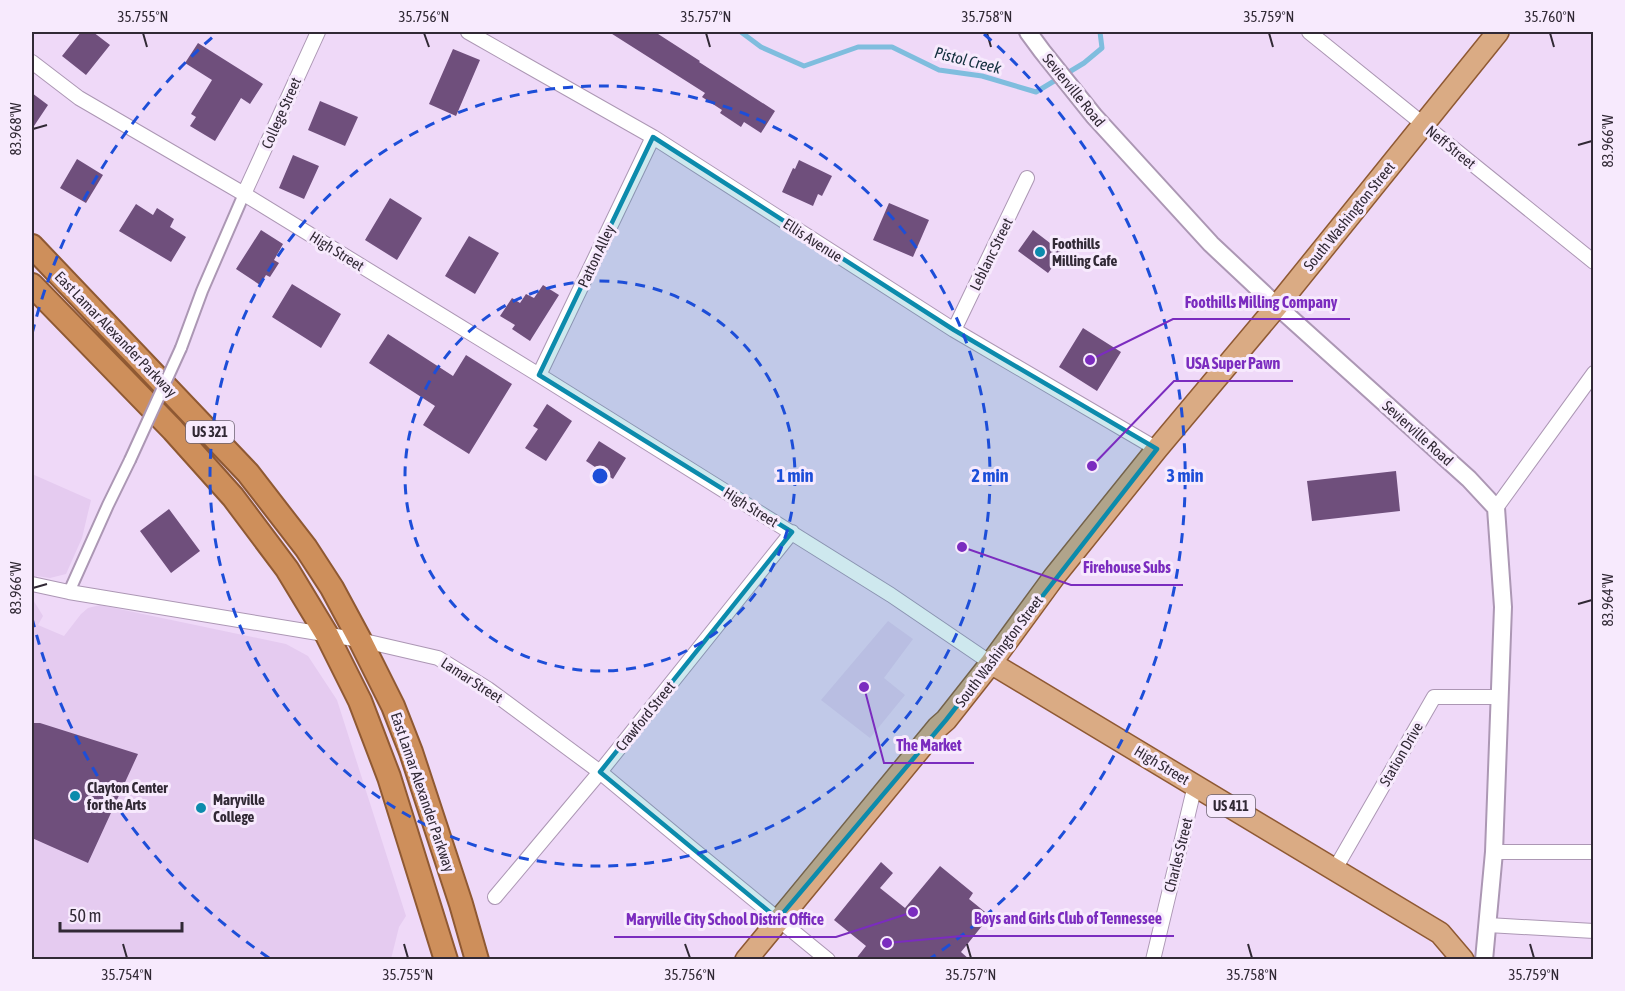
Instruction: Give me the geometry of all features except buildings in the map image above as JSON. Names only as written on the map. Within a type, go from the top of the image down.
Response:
[{"type":"highway","name":"East Lamar Alexander Parkway","points":[[32,246],[248,473],[306,548],[332,588],[393,706],[411,752],[477,960]]},
{"type":"highway","name":"East Lamar Alexander Parkway","points":[[32,285],[172,430],[233,497],[287,569],[327,635],[360,701],[389,777],[446,960]]},
{"type":"main road","name":"South Washington Street","points":[[746,960],[946,720],[1054,577],[1156,449],[1277,306],[1498,32]]},
{"type":"main road","name":"High Street","points":[[991,663],[1440,933],[1463,960]]},
{"type":"street","name":"College Street","points":[[244,194],[318,32]]},
{"type":"street","name":"Ellis Avenue","points":[[468,32],[653,137],[954,330],[1156,449]]},
{"type":"street","name":"Sevierville Road","points":[[1028,32],[1094,116],[1211,244],[1468,479],[1496,508]]},
{"type":"street","name":"Neff Street","points":[[1309,32],[1593,261]]},
{"type":"street","name":"High Street","points":[[32,62],[79,98],[244,194],[539,375],[792,532],[991,663]]},
{"type":"street","name":"Patton Alley","points":[[539,375],[653,137]]},
{"type":"street","name":"Leblanc Street","points":[[954,330],[1027,178]]},
{"type":"street","points":[[69,592],[181,348],[202,291],[244,194]]},
{"type":"street","points":[[1484,960],[1494,852],[1503,607],[1496,508],[1593,373]]},
{"type":"street","name":"Crawford Street","points":[[495,897],[600,771],[792,532]]},
{"type":"street","name":"Lamar Street","points":[[32,584],[360,640],[438,658],[488,689],[600,771],[828,960]]},
{"type":"street","name":"Station Drive","points":[[1335,869],[1434,697],[1499,698]]},
{"type":"street","name":"Charles Street","points":[[1153,960],[1196,785]]},
{"type":"street","points":[[1494,852],[1593,852]]},
{"type":"street","points":[[1488,925],[1593,931]]},
{"type":"highlighted area","points":[[653,137],[954,330],[1157,449],[946,720],[778,919],[600,772],[792,532],[539,375]]},
{"type":"shaded area","points":[[32,474],[91,500],[82,538],[66,574],[50,578],[37,576],[32,596]]},
{"type":"shaded area","name":"Maryville College","points":[[32,598],[43,616],[38,625],[64,636],[81,614],[88,608],[100,605],[286,644],[308,656],[337,700],[406,916],[399,927],[391,959],[32,959]]},
{"type":"shaded area","points":[[888,621],[913,639],[884,678],[905,695],[870,738],[821,700]]},
{"type":"waterway","name":"Pistol Creek","points":[[741,32],[761,47],[804,66],[858,47],[892,47],[939,70],[982,76],[1036,92],[1084,63],[1102,48],[1100,32]]},
{"type":"place","name":"Foothills Milling Cafe","points":[[1040,252]]},
{"type":"place","name":"Foothills Milling Company","points":[[1090,360]]},
{"type":"place","name":"USA Super Pawn","points":[[1092,466]]},
{"type":"place","name":"Firehouse Subs","points":[[962,547]]},
{"type":"place","name":"The Market","points":[[864,687]]},
{"type":"place","name":"Clayton Center for the Arts","points":[[75,796]]},
{"type":"place","name":"Maryville College","points":[[201,808]]},
{"type":"place","name":"Maryville City School Distric Office","points":[[913,912]]},
{"type":"place","name":"Boys and Girls Club of Tennessee","points":[[887,943]]}]
